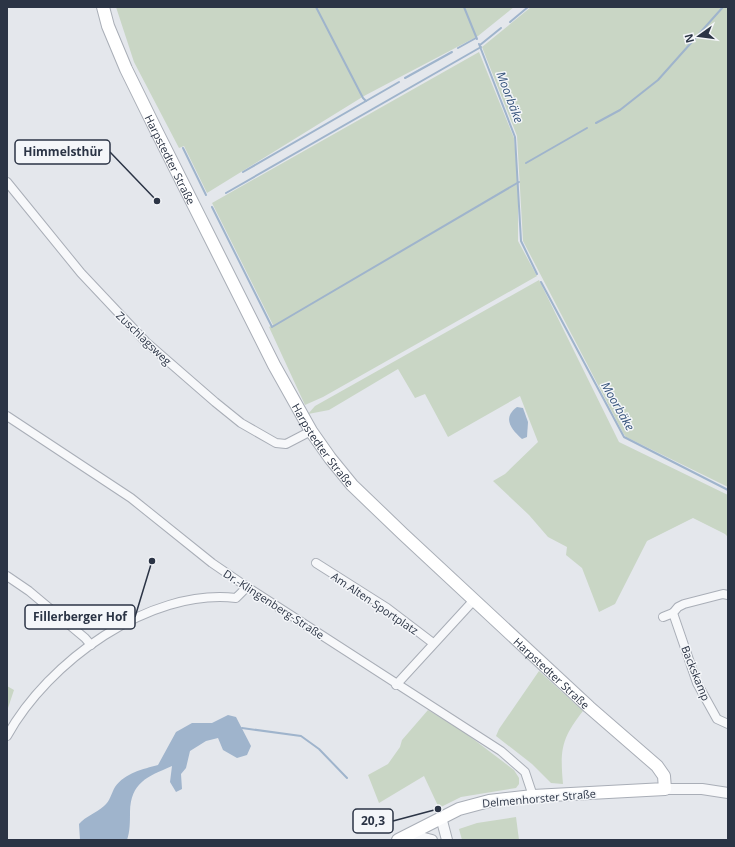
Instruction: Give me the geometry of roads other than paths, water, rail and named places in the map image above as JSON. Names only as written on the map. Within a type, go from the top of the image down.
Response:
[{"type":"main road","name":"Harpstedter Straße","points":[[103,7],[108,26],[129,76],[274,366],[311,431],[352,485],[590,707],[657,766],[664,776],[666,789]]},
{"type":"main road","name":"Delmenhorster Straße","points":[[398,840],[441,817],[474,804],[533,796],[666,789]]},
{"type":"street","name":"Zuschlagsweg","points":[[7,182],[81,274],[146,342],[215,402],[242,423],[276,443],[286,444],[311,431]]},
{"type":"street","name":"Dr.-Klingenberg-Straße","points":[[7,416],[131,498],[212,563],[396,685],[501,751],[525,772],[533,796]]},
{"type":"street","name":"Am Alten Sportplatz","points":[[316,563],[387,608],[433,643]]},
{"type":"street","points":[[7,576],[29,591],[85,638],[91,645]]},
{"type":"street","points":[[7,736],[36,693],[60,669],[91,645],[124,624],[159,608],[193,598],[219,596],[236,598],[248,587]]},
{"type":"street","points":[[663,617],[673,613],[678,607],[684,604],[723,594],[728,595]]},
{"type":"street","points":[[396,685],[474,600]]},
{"type":"street","name":"Backskamp","points":[[673,613],[698,683],[717,719],[728,724]]},
{"type":"street","points":[[666,789],[702,790],[728,793]]},
{"type":"street","points":[[441,817],[448,840]]},
{"type":"street","points":[[409,834],[432,840]]},
{"type":"water","points":[[517,407],[523,408],[528,422],[527,437],[522,439],[514,431],[509,419],[512,411]]},
{"type":"water","points":[[228,715],[236,717],[251,746],[247,755],[237,758],[223,750],[218,738],[206,741],[190,751],[186,768],[181,774],[182,789],[176,792],[170,782],[172,766],[148,777],[137,787],[131,802],[127,840],[80,840],[79,824],[106,804],[115,787],[124,778],[135,772],[158,765],[176,732],[192,723],[212,723]]},
{"type":"waterway","points":[[316,7],[363,98],[366,101]]},
{"type":"waterway","name":"Moorbäke","points":[[464,7],[477,39]]},
{"type":"waterway","points":[[510,22],[528,7]]},
{"type":"waterway","points":[[596,123],[620,110],[658,80],[723,7]]},
{"type":"waterway","points":[[480,45],[501,28]]},
{"type":"waterway","points":[[458,48],[476,38]]},
{"type":"waterway","name":"Moorbäke","points":[[479,44],[515,137],[521,241],[537,274]]},
{"type":"waterway","points":[[226,193],[481,47]]},
{"type":"waterway","points":[[405,78],[452,52]]},
{"type":"waterway","points":[[243,172],[399,82]]},
{"type":"waterway","points":[[526,163],[587,128]]},
{"type":"waterway","points":[[183,148],[206,195]]},
{"type":"waterway","points":[[212,207],[272,327],[519,182]]},
{"type":"waterway","name":"Moorbäke","points":[[541,282],[624,437],[728,490]]},
{"type":"waterway","points":[[242,728],[301,736],[319,749],[347,778]]},
{"type":"place","name":"Himmelsthür","points":[[157,201]]},
{"type":"place","name":"Fillerberger Hof","points":[[152,561]]},
{"type":"place","name":"20,3","points":[[438,809]]}]
